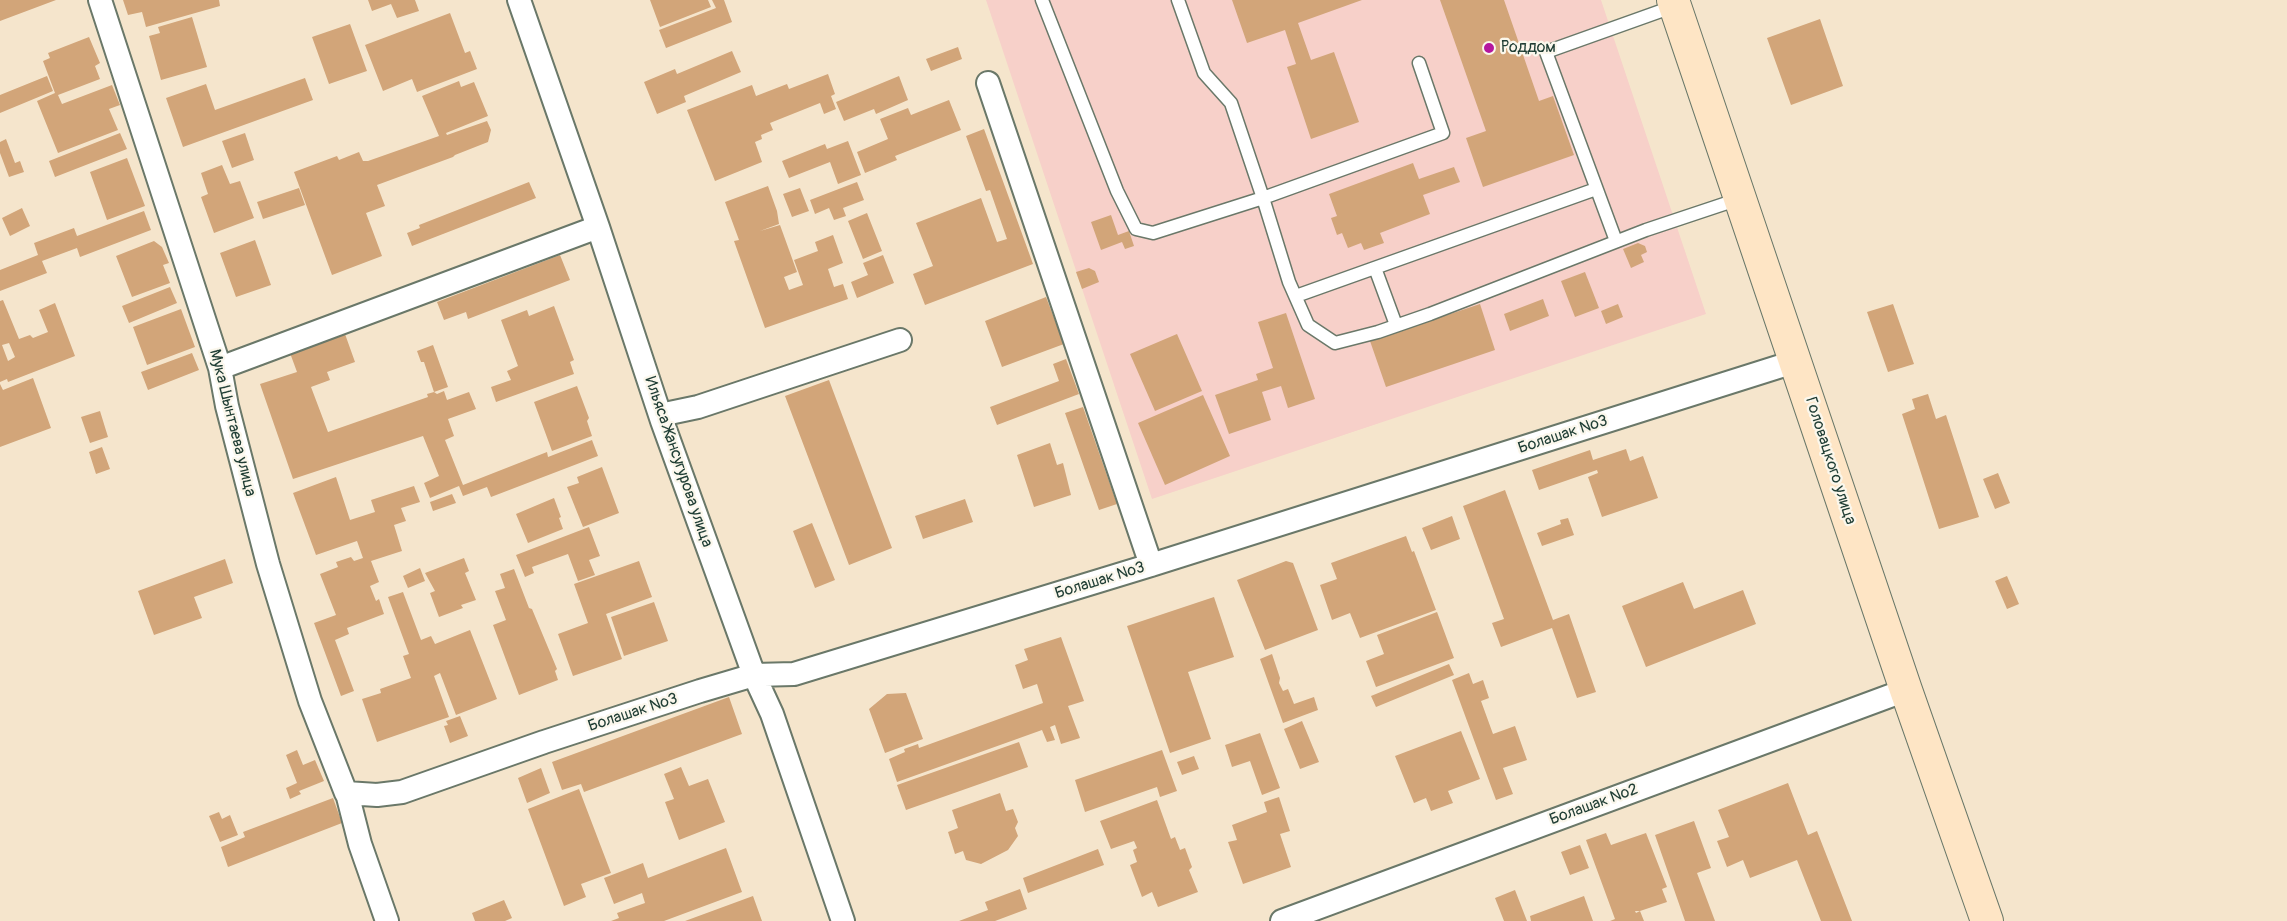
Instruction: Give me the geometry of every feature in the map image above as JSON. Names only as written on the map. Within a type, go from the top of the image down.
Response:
[{"type":"main road","name":"Головацкого улица","points":[[1674,3],[1797,361],[1906,690],[1987,921]]},
{"type":"street","name":"Мука Шынтаева улица","points":[[100,0],[220,368],[227,406],[268,564],[310,700],[347,793],[360,844],[387,921]]},
{"type":"street","name":"Ильяса Жансугурова улица","points":[[519,0],[598,227],[660,416],[754,675],[772,714],[843,921]]},
{"type":"street","points":[[988,83],[1151,565]]},
{"type":"street","points":[[220,368],[598,227]]},
{"type":"street","points":[[660,416],[698,407],[900,340]]},
{"type":"street","name":"Болашак №3","points":[[347,793],[377,795],[402,792],[555,738],[754,675],[794,674],[1151,565],[1797,361]]},
{"type":"street","name":"Болашак №2","points":[[1282,921],[1341,911],[1906,690]]},
{"type":"lane","points":[[1042,0],[1117,191],[1136,229],[1153,233],[1226,212],[1443,134],[1419,63]]},
{"type":"lane","points":[[1178,0],[1204,73],[1231,103],[1296,296],[1308,325],[1335,343],[1396,325],[1616,242],[1741,199]]},
{"type":"lane","points":[[1616,242],[1546,52],[1674,3]]},
{"type":"lane","points":[[1296,296],[1596,189]]},
{"type":"lane","points":[[1375,268],[1396,325]]},
{"type":"shaded area","points":[[986,0],[1601,0],[1706,314],[1152,499]]},
{"type":"building","points":[[0,0],[56,0],[0,21]]},
{"type":"building","points":[[123,0],[219,0],[220,6],[146,27],[142,12],[128,15]]},
{"type":"building","points":[[368,0],[415,0],[419,11],[397,18],[391,4],[372,11]]},
{"type":"building","points":[[650,0],[708,0],[711,7],[660,27]]},
{"type":"building","points":[[712,0],[724,0],[732,22],[666,48],[659,30],[716,8]]},
{"type":"building","points":[[1232,0],[1362,0],[1298,23],[1311,60],[1334,52],[1359,122],[1311,139],[1287,67],[1296,64],[1285,30],[1247,43]]},
{"type":"building","name":"Роддом","points":[[1440,0],[1504,0],[1539,101],[1553,96],[1574,155],[1483,187],[1466,138],[1486,131]]},
{"type":"building","points":[[450,13],[465,53],[470,51],[477,69],[417,92],[412,79],[383,91],[365,45]]},
{"type":"building","points":[[192,17],[207,67],[161,80],[149,36],[160,33],[158,27]]},
{"type":"building","points":[[1820,19],[1843,86],[1791,105],[1767,38]]},
{"type":"building","points":[[350,24],[367,71],[329,84],[312,37]]},
{"type":"building","points":[[89,37],[100,63],[95,66],[100,79],[58,95],[62,104],[112,85],[120,105],[109,109],[118,130],[58,153],[37,101],[55,93],[43,61],[50,58],[48,53]]},
{"type":"building","points":[[958,47],[962,59],[931,71],[926,59]]},
{"type":"building","points":[[732,51],[741,72],[684,96],[686,102],[657,114],[644,82],[675,69],[677,74]]},
{"type":"building","points":[[828,74],[835,94],[831,96],[836,109],[824,114],[820,103],[770,123],[773,130],[761,135],[762,139],[755,142],[762,162],[715,181],[687,110],[752,85],[756,96],[787,84],[789,89]]},
{"type":"building","points":[[47,76],[53,91],[0,113],[0,95]]},
{"type":"building","points":[[899,76],[908,100],[876,114],[874,109],[844,121],[836,102]]},
{"type":"building","points":[[305,78],[313,100],[183,147],[166,98],[206,84],[215,110]]},
{"type":"building","points":[[459,81],[461,87],[474,82],[488,116],[446,133],[447,135],[487,121],[491,130],[488,142],[377,185],[385,206],[366,213],[382,256],[332,275],[294,172],[337,156],[339,160],[359,152],[363,161],[368,161],[439,136],[422,96]]},
{"type":"building","points":[[949,100],[961,130],[895,156],[897,160],[865,173],[857,152],[888,139],[880,119],[908,108],[911,115]]},
{"type":"building","points":[[984,129],[1033,264],[925,305],[913,274],[933,266],[916,223],[981,198],[997,242],[1007,239],[990,190],[986,191],[966,136]]},
{"type":"building","points":[[120,133],[127,149],[55,177],[49,161]]},
{"type":"building","points":[[245,133],[254,160],[232,168],[222,141]]},
{"type":"building","points":[[6,139],[15,163],[20,161],[24,172],[9,177],[0,153],[0,142]]},
{"type":"building","points":[[848,141],[861,175],[838,184],[830,162],[789,178],[782,161],[825,144],[827,149]]},
{"type":"building","points":[[127,158],[145,206],[107,220],[90,172]]},
{"type":"building","points":[[1413,163],[1419,179],[1454,167],[1460,182],[1423,195],[1430,214],[1380,233],[1384,243],[1364,250],[1361,243],[1348,248],[1342,233],[1337,235],[1331,218],[1337,216],[1329,194]]},
{"type":"building","points":[[222,165],[230,184],[240,181],[254,218],[214,233],[201,197],[208,194],[201,173]]},
{"type":"building","points":[[529,182],[536,198],[412,246],[407,233],[420,228],[419,225]]},
{"type":"building","points":[[857,182],[864,200],[843,208],[846,216],[834,220],[829,208],[815,214],[810,200]]},
{"type":"building","points":[[768,186],[779,224],[760,231],[780,225],[797,272],[784,277],[789,290],[803,285],[794,260],[818,251],[815,242],[833,235],[843,263],[828,269],[834,287],[843,284],[848,299],[765,328],[734,241],[739,240],[725,202]]},
{"type":"building","points":[[299,188],[305,205],[263,219],[257,202]]},
{"type":"building","points":[[800,188],[809,211],[792,217],[783,194]]},
{"type":"building","points":[[22,208],[30,226],[10,236],[2,218]]},
{"type":"building","points":[[144,211],[151,230],[80,257],[77,248],[42,261],[47,273],[0,291],[0,270],[38,255],[34,243],[74,228],[77,236]]},
{"type":"building","points":[[867,213],[882,251],[863,259],[848,221]]},
{"type":"building","points":[[1111,215],[1118,235],[1129,231],[1134,246],[1125,249],[1122,242],[1101,250],[1091,222]]},
{"type":"building","points":[[255,240],[271,285],[236,297],[220,253]]},
{"type":"building","points":[[154,241],[162,247],[169,263],[163,265],[170,283],[132,297],[116,256]]},
{"type":"building","points":[[1638,243],[1645,246],[1647,252],[1641,255],[1644,262],[1631,268],[1623,249]]},
{"type":"building","points":[[560,255],[570,280],[468,319],[466,312],[444,320],[437,302]]},
{"type":"building","points":[[883,255],[894,283],[857,298],[851,282],[868,275],[863,263]]},
{"type":"building","points":[[1089,268],[1095,271],[1099,282],[1082,289],[1076,272]]},
{"type":"building","points":[[1585,272],[1599,308],[1575,317],[1561,281]]},
{"type":"building","points":[[170,287],[177,303],[129,323],[122,306]]},
{"type":"building","points":[[1046,297],[1064,344],[1002,367],[985,321]]},
{"type":"building","points":[[1543,299],[1549,316],[1510,331],[1504,314]]},
{"type":"building","points":[[3,300],[19,339],[30,335],[33,338],[48,332],[39,310],[55,303],[75,356],[8,382],[7,379],[0,382],[0,301]],"holes":[[[9,343],[15,357],[8,361],[2,345]]]},
{"type":"building","points":[[1480,304],[1495,350],[1386,387],[1370,341]]},
{"type":"building","points":[[1618,304],[1623,317],[1606,324],[1601,311]]},
{"type":"building","points":[[1893,304],[1914,364],[1888,372],[1867,312]]},
{"type":"building","points":[[554,306],[574,360],[570,362],[574,374],[496,402],[491,387],[511,380],[507,371],[518,366],[501,320],[527,310],[529,316]]},
{"type":"building","points":[[181,309],[195,347],[147,365],[133,327]]},
{"type":"building","points":[[1286,313],[1315,399],[1288,408],[1281,386],[1262,392],[1271,420],[1229,434],[1215,395],[1258,380],[1256,374],[1273,368],[1258,322]]},
{"type":"building","points":[[345,334],[355,362],[327,372],[330,380],[311,387],[328,432],[428,397],[427,394],[434,392],[437,394],[444,391],[447,400],[469,392],[476,409],[448,419],[454,436],[445,440],[463,485],[547,452],[548,457],[592,440],[598,456],[491,497],[487,487],[463,496],[459,486],[430,498],[424,483],[439,476],[423,436],[293,479],[260,384],[297,372],[290,353]]},
{"type":"building","points":[[1177,334],[1202,391],[1155,411],[1130,354]]},
{"type":"building","points":[[433,345],[448,387],[434,392],[424,362],[421,362],[417,351]]},
{"type":"building","points":[[192,353],[199,370],[148,390],[141,372]]},
{"type":"building","points":[[1066,359],[1079,394],[997,425],[990,407],[1059,381],[1053,364]]},
{"type":"building","points":[[33,378],[51,428],[0,447],[0,384],[3,390]]},
{"type":"building","points":[[829,380],[892,548],[849,565],[785,396]]},
{"type":"building","points":[[577,386],[589,418],[587,421],[592,436],[552,451],[534,402]]},
{"type":"building","points":[[1928,394],[1936,419],[1946,415],[1979,517],[1939,529],[1902,414],[1915,409],[1912,399]]},
{"type":"building","points":[[1203,395],[1230,456],[1165,485],[1138,423]]},
{"type":"building","points":[[1083,407],[1117,504],[1099,510],[1065,413]]},
{"type":"building","points":[[100,411],[108,437],[90,443],[81,417]]},
{"type":"building","points":[[1050,443],[1057,465],[1063,463],[1071,495],[1034,507],[1017,455]]},
{"type":"building","points":[[102,447],[110,469],[96,474],[89,452]]},
{"type":"building","points":[[1626,449],[1630,461],[1643,456],[1658,498],[1602,517],[1588,477],[1598,473],[1597,470],[1539,490],[1532,470],[1590,450],[1593,460]]},
{"type":"building","points":[[602,467],[619,513],[583,527],[567,487],[579,483],[577,477]]},
{"type":"building","points":[[1998,473],[2010,503],[1995,509],[1983,479]]},
{"type":"building","points":[[336,477],[350,520],[375,512],[371,500],[414,486],[420,502],[401,508],[406,521],[394,525],[402,551],[371,561],[379,582],[370,586],[376,601],[379,599],[384,614],[347,628],[349,634],[335,640],[354,691],[341,696],[314,623],[336,615],[320,574],[338,567],[336,562],[351,557],[354,561],[363,558],[357,541],[316,555],[293,493]]},
{"type":"building","points":[[1505,490],[1553,620],[1569,614],[1596,692],[1577,698],[1552,628],[1501,647],[1492,623],[1504,619],[1463,506]]},
{"type":"building","points":[[452,494],[456,503],[433,511],[430,502]]},
{"type":"building","points":[[554,498],[563,529],[528,543],[516,514]]},
{"type":"building","points":[[965,499],[973,522],[923,539],[915,516]]},
{"type":"building","points":[[1452,516],[1460,539],[1431,550],[1422,528]]},
{"type":"building","points":[[1568,518],[1574,535],[1542,546],[1537,533],[1561,524],[1560,520]]},
{"type":"building","points":[[812,523],[835,580],[815,588],[793,531]]},
{"type":"building","points":[[589,527],[600,556],[589,560],[595,575],[578,581],[568,554],[532,567],[534,573],[525,577],[516,555]]},
{"type":"building","points":[[1406,536],[1436,610],[1360,638],[1350,613],[1332,620],[1320,585],[1337,579],[1331,563]]},
{"type":"building","points":[[464,558],[469,571],[465,573],[476,600],[461,605],[463,608],[439,617],[430,593],[435,591],[425,573]]},
{"type":"building","points":[[225,559],[233,583],[194,597],[202,618],[154,635],[138,591]]},
{"type":"building","points":[[639,561],[652,597],[606,614],[622,659],[573,676],[558,634],[588,623],[574,584]]},
{"type":"building","points":[[1286,561],[1293,563],[1318,630],[1265,650],[1237,580]]},
{"type":"building","points":[[420,568],[425,581],[408,588],[403,576]]},
{"type":"building","points":[[514,569],[557,669],[555,671],[558,680],[519,695],[493,625],[506,620],[495,591],[505,588],[500,574]]},
{"type":"building","points":[[2007,576],[2019,604],[2007,609],[1995,581]]},
{"type":"building","points":[[1683,582],[1694,609],[1743,590],[1756,624],[1646,667],[1622,606]]},
{"type":"building","points":[[403,592],[421,640],[431,636],[435,644],[470,630],[497,699],[456,715],[440,673],[434,676],[449,717],[377,742],[362,699],[381,693],[380,689],[411,678],[403,656],[409,654],[388,597]]},
{"type":"building","points":[[1214,597],[1234,657],[1188,672],[1211,739],[1170,753],[1127,626]]},
{"type":"building","points":[[654,602],[668,641],[624,656],[611,617]]},
{"type":"building","points":[[1437,612],[1454,658],[1376,687],[1366,661],[1384,654],[1377,635]]},
{"type":"building","points":[[1061,637],[1084,701],[1068,706],[1080,738],[1061,744],[1055,725],[1050,727],[1055,740],[1047,742],[1042,730],[897,782],[889,759],[905,752],[904,749],[918,744],[919,748],[1043,703],[1037,684],[1023,689],[1015,665],[1028,660],[1024,649]]},
{"type":"building","points":[[1272,654],[1283,691],[1288,689],[1294,704],[1314,697],[1318,710],[1283,723],[1260,659]]},
{"type":"building","points":[[1449,664],[1454,675],[1376,707],[1371,696]]},
{"type":"building","points":[[1469,673],[1473,684],[1483,680],[1489,698],[1481,701],[1493,734],[1515,726],[1527,760],[1503,768],[1513,794],[1496,800],[1452,680]]},
{"type":"building","points":[[906,693],[923,739],[885,753],[869,709],[887,694]]},
{"type":"building","points":[[729,697],[742,734],[584,792],[581,784],[562,790],[552,762]]},
{"type":"building","points":[[460,716],[468,736],[450,743],[444,726],[448,725],[446,721]]},
{"type":"building","points":[[1302,721],[1319,762],[1300,769],[1284,729]]},
{"type":"building","points":[[1461,731],[1480,779],[1448,791],[1453,803],[1431,811],[1426,798],[1414,803],[1395,756]]},
{"type":"building","points":[[1260,733],[1280,788],[1262,795],[1250,761],[1232,767],[1225,745]]},
{"type":"building","points":[[1019,742],[1028,767],[906,810],[897,785]]},
{"type":"building","points":[[297,750],[303,765],[315,760],[324,781],[299,791],[301,794],[290,799],[286,788],[297,783],[286,755]]},
{"type":"building","points":[[1162,750],[1177,791],[1160,797],[1157,787],[1085,812],[1075,780]]},
{"type":"building","points":[[1194,756],[1199,769],[1182,775],[1177,762]]},
{"type":"building","points":[[681,767],[689,786],[708,779],[725,822],[679,840],[665,802],[674,799],[664,774]]},
{"type":"building","points":[[541,768],[550,793],[527,803],[518,778]]},
{"type":"building","points":[[1788,783],[1808,835],[1817,831],[1852,921],[1821,921],[1797,860],[1750,878],[1743,860],[1727,867],[1717,841],[1729,837],[1718,810]]},
{"type":"building","points":[[579,789],[611,873],[581,884],[586,897],[564,906],[528,809]]},
{"type":"building","points":[[1000,793],[1006,811],[1013,809],[1018,822],[1015,828],[1018,836],[1008,850],[981,864],[966,860],[963,851],[955,854],[948,832],[958,828],[952,810]]},
{"type":"building","points":[[1279,797],[1290,831],[1280,834],[1291,867],[1243,884],[1228,842],[1237,840],[1232,825],[1267,812],[1264,802]]},
{"type":"building","points":[[333,798],[342,823],[228,867],[221,847],[245,837],[243,832]]},
{"type":"building","points":[[1157,800],[1171,839],[1175,837],[1180,850],[1185,848],[1192,867],[1189,870],[1198,892],[1158,907],[1152,892],[1142,897],[1130,865],[1137,862],[1133,850],[1137,848],[1134,841],[1111,849],[1100,821]]},
{"type":"building","points":[[219,812],[222,819],[230,815],[238,835],[220,842],[209,816]]},
{"type":"building","points":[[1694,821],[1711,868],[1697,873],[1715,921],[1685,921],[1655,835]]},
{"type":"building","points":[[1606,833],[1611,845],[1646,833],[1667,887],[1662,889],[1667,902],[1640,911],[1644,921],[1610,921],[1615,919],[1586,840]]},
{"type":"building","points":[[1580,845],[1589,868],[1570,875],[1561,852]]},
{"type":"building","points":[[726,848],[742,892],[664,921],[611,921],[619,918],[617,913],[645,903],[642,893],[614,904],[604,878],[643,863],[648,878]]},
{"type":"building","points":[[1098,849],[1104,865],[1028,893],[1023,878]]},
{"type":"building","points":[[1020,889],[1027,909],[995,921],[959,921],[988,910],[985,902]]},
{"type":"building","points":[[1515,890],[1527,921],[1504,921],[1495,898]]},
{"type":"building","points":[[753,896],[762,921],[685,921]]},
{"type":"building","points":[[1584,896],[1593,921],[1531,921],[1530,916]]},
{"type":"building","points":[[504,900],[512,918],[505,921],[475,921],[472,913]]},
{"type":"place","name":"Роддом","points":[[1489,48]]}]
